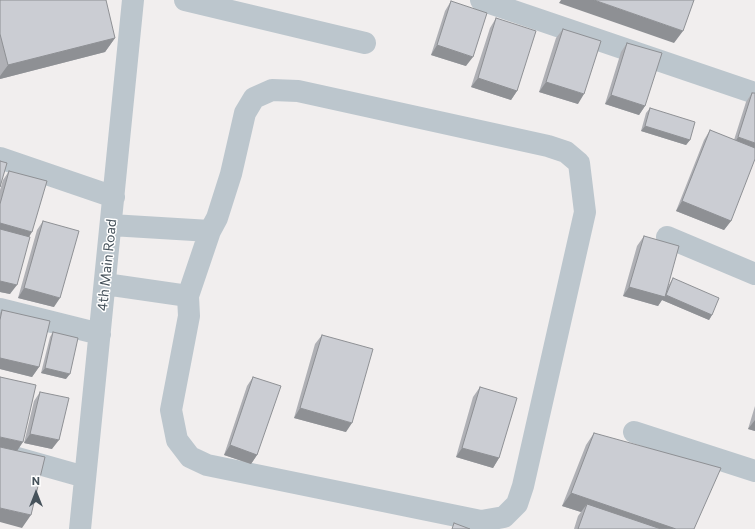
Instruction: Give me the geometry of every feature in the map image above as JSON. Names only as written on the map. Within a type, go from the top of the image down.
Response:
[{"type":"street","name":"4th Main Road","points":[[80,529],[133,0]]},
{"type":"street","points":[[185,0],[365,43]]},
{"type":"street","points":[[481,0],[755,93]]},
{"type":"street","points":[[272,90],[298,91],[548,146],[566,152],[579,163],[585,212],[523,486],[516,504],[504,517],[481,521],[207,465],[190,457],[177,440],[171,410],[189,316],[188,296],[210,231],[217,218],[231,174],[245,113],[254,98],[272,90]]},
{"type":"street","points":[[0,158],[114,197]]},
{"type":"street","points":[[111,224],[210,231]]},
{"type":"street","points":[[667,237],[755,274]]},
{"type":"street","points":[[105,284],[188,296]]},
{"type":"street","points":[[0,309],[100,334]]},
{"type":"street","points":[[634,432],[755,471]]},
{"type":"street","points":[[0,453],[85,477]]},
{"type":"building","points":[[0,0],[106,0],[115,38],[8,65],[0,34]]},
{"type":"building","points":[[594,0],[694,0],[683,31]]},
{"type":"building","points":[[451,1],[487,13],[473,57],[437,45]]},
{"type":"building","points":[[496,18],[536,31],[517,91],[478,78]]},
{"type":"building","points":[[563,29],[601,41],[584,94],[546,82]]},
{"type":"building","points":[[627,43],[662,53],[645,106],[611,95]]},
{"type":"building","points":[[752,93],[755,93],[755,143],[738,137]]},
{"type":"building","points":[[650,108],[695,122],[690,140],[645,126]]},
{"type":"building","points":[[710,130],[755,148],[755,159],[731,221],[682,201]]},
{"type":"building","points":[[0,161],[7,163],[0,187]]},
{"type":"building","points":[[9,171],[47,181],[32,232],[0,223],[0,204]]},
{"type":"building","points":[[43,221],[79,231],[60,298],[24,288]]},
{"type":"building","points":[[0,229],[30,237],[17,285],[0,281]]},
{"type":"building","points":[[644,236],[679,246],[665,297],[629,287]]},
{"type":"building","points":[[673,278],[719,298],[712,315],[666,295]]},
{"type":"building","points":[[2,310],[50,321],[39,367],[0,358],[0,320]]},
{"type":"building","points":[[53,332],[78,338],[70,374],[45,368]]},
{"type":"building","points":[[322,335],[373,349],[352,423],[300,408]]},
{"type":"building","points":[[0,377],[36,385],[23,442],[0,437]]},
{"type":"building","points":[[253,377],[281,386],[257,455],[230,445]]},
{"type":"building","points":[[480,387],[517,398],[499,458],[462,448]]},
{"type":"building","points":[[40,392],[69,398],[59,440],[30,434]]},
{"type":"building","points":[[594,433],[721,468],[694,529],[676,529],[571,493]]},
{"type":"building","points":[[0,447],[45,457],[31,515],[0,508]]},
{"type":"building","points":[[587,504],[661,529],[578,529]]},
{"type":"building","points":[[454,523],[470,529],[452,529]]}]
